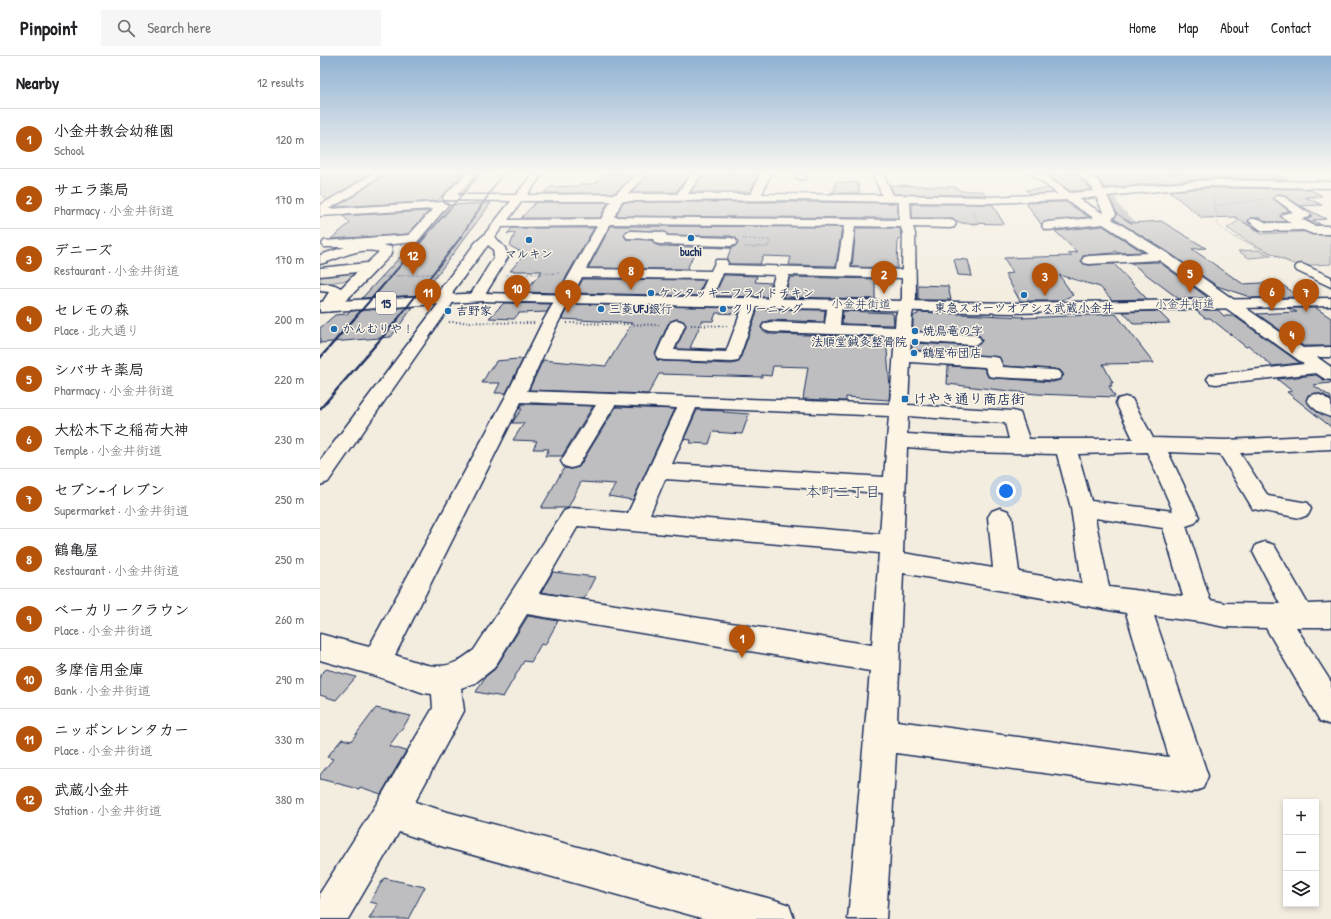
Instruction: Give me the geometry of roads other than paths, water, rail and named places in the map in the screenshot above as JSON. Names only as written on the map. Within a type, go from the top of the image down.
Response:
[{"type":"street","points":[[355,224],[367,213]]},
{"type":"street","points":[[324,246],[413,239],[435,213]]},
{"type":"street","points":[[482,276],[480,245],[488,238],[507,213]]},
{"type":"street","points":[[376,662],[515,396],[550,323],[610,213]]},
{"type":"street","points":[[867,919],[885,660],[904,315],[910,298],[909,234],[904,213]]},
{"type":"street","points":[[1094,213],[1162,256],[1325,371]]},
{"type":"street","points":[[1048,226],[1105,220],[1110,213]]},
{"type":"street","points":[[1302,213],[1305,215],[1287,216],[1314,230],[1331,230]]},
{"type":"street","points":[[499,224],[606,221],[950,224]]},
{"type":"street","points":[[704,300],[740,221]]},
{"type":"street","points":[[1255,221],[1265,227],[1305,226]]},
{"type":"street","points":[[843,272],[850,223]]},
{"type":"street","points":[[324,246],[344,233]]},
{"type":"street","points":[[598,234],[660,236],[659,240],[730,242]]},
{"type":"street","points":[[451,287],[482,276],[500,262],[499,248],[488,238]]},
{"type":"street","points":[[320,260],[338,251],[378,247],[386,250],[361,277],[323,307]]},
{"type":"street","points":[[337,270],[360,248]]},
{"type":"street","points":[[482,276],[489,253],[500,254]]},
{"type":"street","points":[[1089,260],[1162,256]]},
{"type":"street","points":[[320,272],[371,267]]},
{"type":"street","points":[[1302,268],[1331,284]]},
{"type":"street","points":[[577,274],[783,271],[909,274]]},
{"type":"street","points":[[774,302],[783,271]]},
{"type":"street","points":[[320,477],[445,304],[451,287],[463,278],[482,276]]},
{"type":"street","name":"小金井街道","points":[[323,307],[451,287],[482,276],[564,297],[1013,308],[1331,302]]},
{"type":"street","points":[[323,287],[350,282],[361,277]]},
{"type":"street","points":[[323,287],[332,288],[336,292],[323,307]]},
{"type":"street","points":[[677,325],[664,355],[732,357],[752,301]]},
{"type":"street","points":[[832,329],[835,303]]},
{"type":"street","points":[[320,322],[330,314],[323,307]]},
{"type":"street","points":[[770,327],[832,329],[903,341],[993,362],[995,372],[1053,375]]},
{"type":"street","points":[[903,341],[973,340]]},
{"type":"street","points":[[1299,353],[1331,352]]},
{"type":"street","points":[[1216,379],[1325,371]]},
{"type":"street","points":[[515,396],[899,410],[1013,417],[1021,445]]},
{"type":"street","points":[[571,461],[609,399]]},
{"type":"street","points":[[635,522],[689,402]]},
{"type":"street","points":[[1082,508],[1172,520],[1187,517],[1150,445],[1125,403]]},
{"type":"street","points":[[897,440],[967,445],[1021,445],[1066,448],[1150,445],[1226,447],[1330,443]]},
{"type":"street","points":[[1226,447],[1261,503],[1300,509]]},
{"type":"street","points":[[1066,448],[1082,508],[1097,595]]},
{"type":"street","points":[[659,471],[895,486]]},
{"type":"street","points":[[320,647],[376,662],[424,679],[445,680],[465,673],[484,659],[572,516],[635,522],[891,553],[1007,581],[1097,595],[1136,603],[1225,614],[1331,616]]},
{"type":"street","points":[[1000,517],[1007,581]]},
{"type":"street","points":[[1172,520],[1200,610]]},
{"type":"street","points":[[1265,552],[1287,616],[1331,710]]},
{"type":"street","points":[[520,601],[885,660]]},
{"type":"street","points":[[880,735],[1191,776],[1136,603]]},
{"type":"street","points":[[326,919],[391,812],[449,711],[445,680]]},
{"type":"street","points":[[391,812],[444,829],[775,919]]},
{"type":"waterway","points":[[1117,213],[1143,238]]},
{"type":"railway","points":[[424,238],[446,213]]},
{"type":"railway","points":[[460,238],[476,213]]},
{"type":"railway","points":[[353,320],[425,237]]},
{"type":"railway","points":[[397,320],[461,237]]},
{"type":"railway","points":[[320,358],[354,319]]},
{"type":"railway","points":[[320,409],[398,319]]},
{"type":"place","name":"buchi","points":[[691,238]]},
{"type":"place","name":"マルキン","points":[[529,240]]},
{"type":"place","name":"武蔵小金井","points":[[413,275]]},
{"type":"place","name":"鶴亀屋","points":[[631,290]]},
{"type":"place","name":"ケンタッキーフライドチキン","points":[[651,293]]},
{"type":"place","name":"シバサキ薬局","points":[[1190,293]]},
{"type":"place","name":"サエラ薬局","points":[[884,294]]},
{"type":"place","name":"東急スポーツオアシス武蔵小金井","points":[[1024,295]]},
{"type":"place","name":"デニーズ","points":[[1045,296]]},
{"type":"place","name":"多摩信用金庫","points":[[517,308]]},
{"type":"place","name":"三菱UFJ銀行","points":[[601,309]]},
{"type":"place","name":"クリーニング","points":[[723,309]]},
{"type":"place","name":"吉野家","points":[[448,311]]},
{"type":"place","name":"大松木下之稲荷大神","points":[[1272,311]]},
{"type":"place","name":"ニッポンレンタカー","points":[[428,312]]},
{"type":"place","name":"セブン-イレブン","points":[[1306,312]]},
{"type":"place","name":"ベーカリークラウン","points":[[568,313]]},
{"type":"place","name":"かんむりや！","points":[[334,329]]},
{"type":"place","name":"焼鳥竜の字","points":[[915,331]]},
{"type":"place","name":"法順堂鍼灸整骨院","points":[[915,342]]},
{"type":"place","name":"鶴屋布団店","points":[[914,353]]},
{"type":"place","name":"セレモの森","points":[[1292,354]]},
{"type":"place","name":"けやき通り商店街","points":[[905,399]]},
{"type":"place","name":"小金井教会幼稚園","points":[[742,658]]},
{"type":"district","name":"本町二丁目","points":[[843,492]]}]
